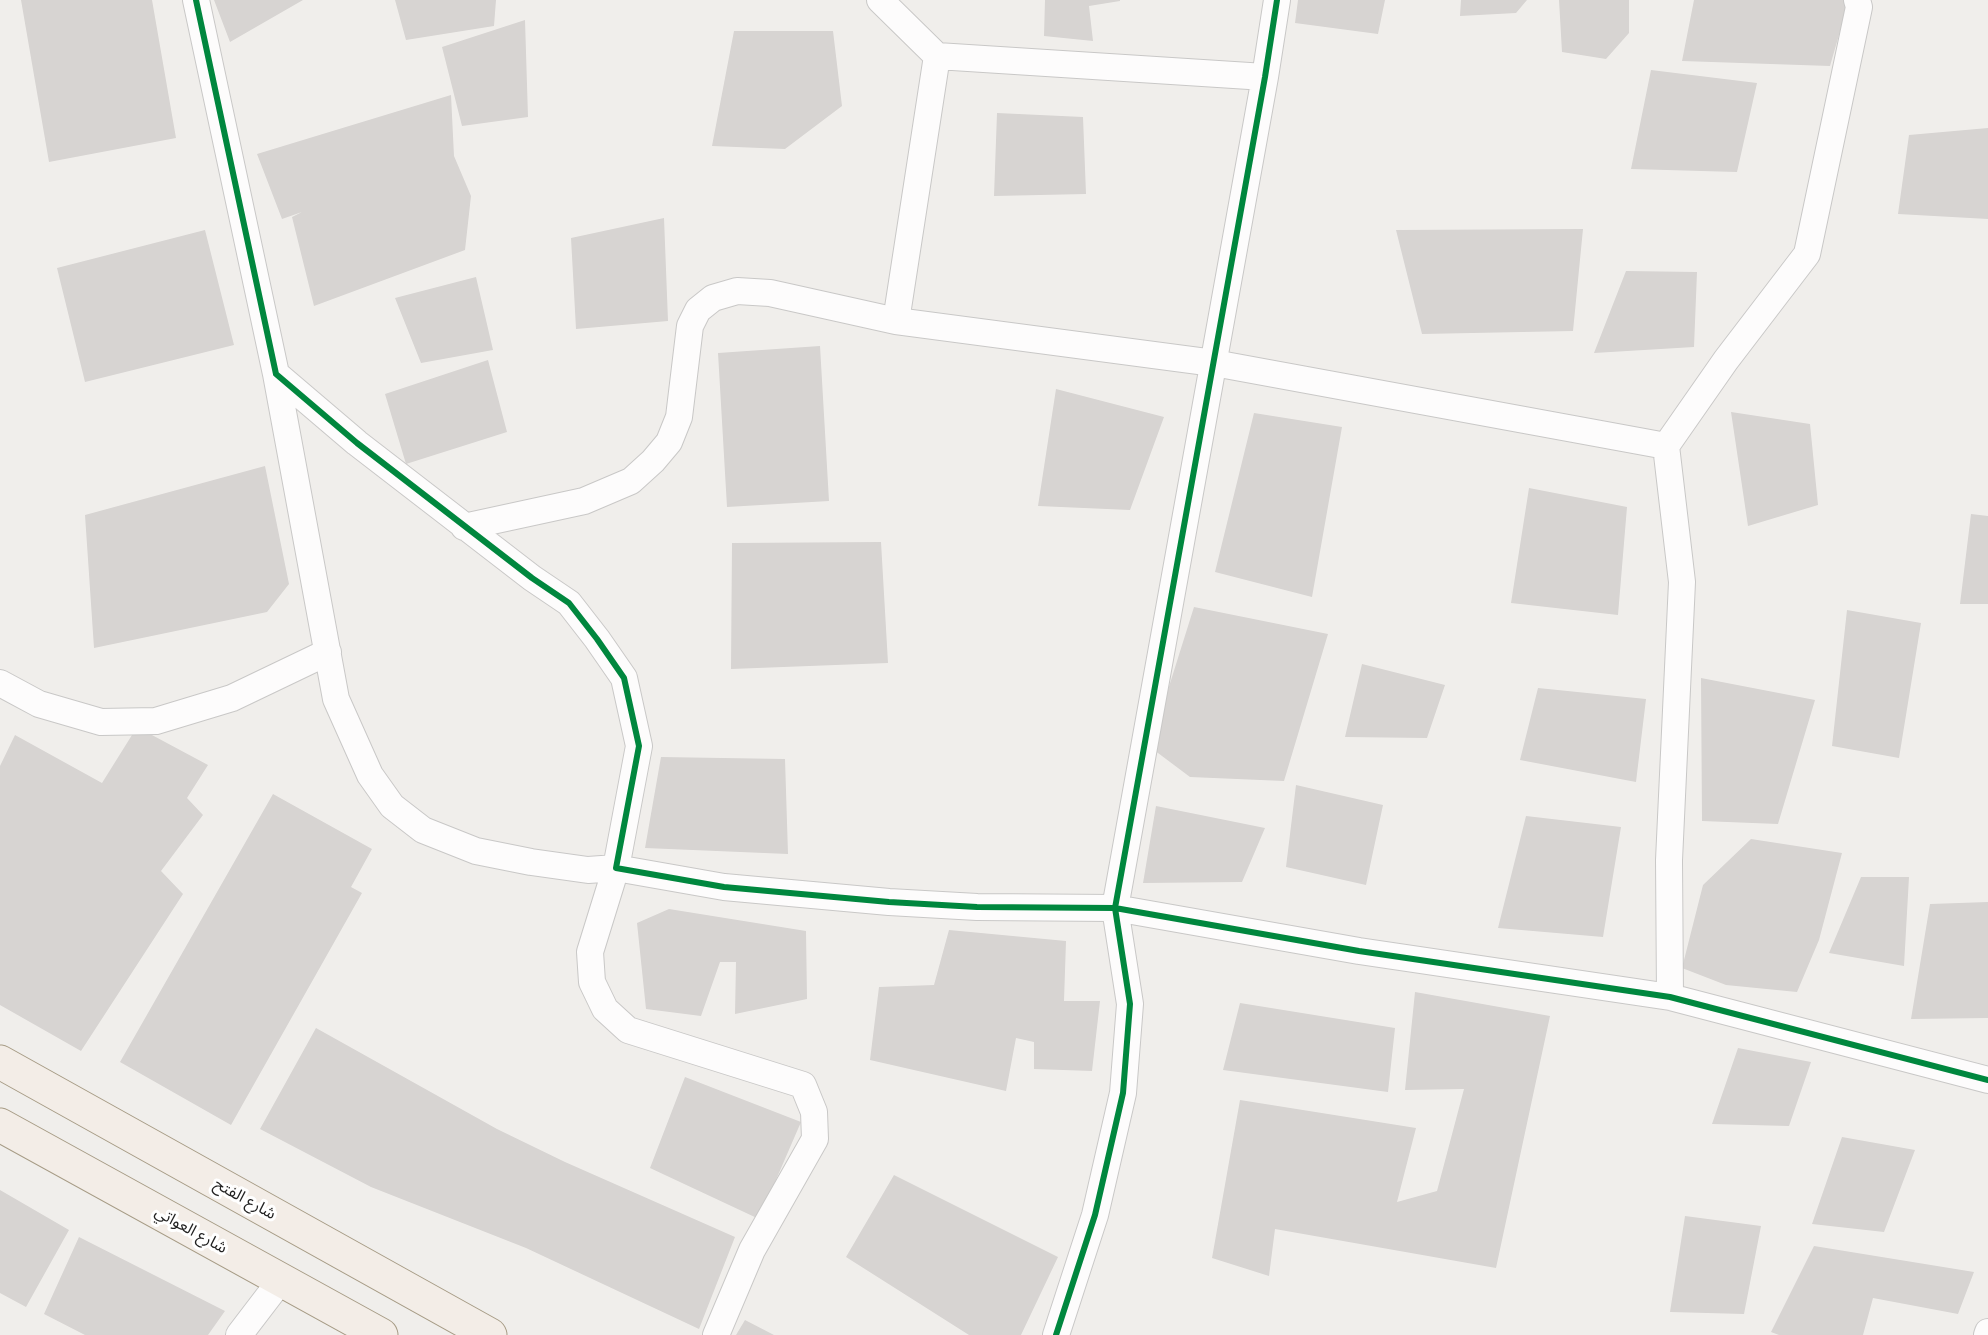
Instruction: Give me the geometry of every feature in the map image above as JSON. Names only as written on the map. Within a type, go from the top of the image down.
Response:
[{"type":"main road","name":"شارع الفتح","points":[[0,1062],[490,1335]]},
{"type":"main road","name":"شارع العواتي","points":[[0,1125],[381,1335]]},
{"type":"street","points":[[196,0],[276,374],[336,699],[370,775],[392,807],[423,830],[476,850],[531,862],[588,870],[616,868],[724,888],[977,907],[1115,908],[1359,951],[1670,997],[1988,1080]]},
{"type":"street","points":[[880,0],[937,56],[1265,77]]},
{"type":"street","points":[[1056,1335],[1095,1215],[1123,1093],[1130,1004],[1115,908],[1277,0]]},
{"type":"street","points":[[1670,997],[1669,860],[1682,582],[1666,446],[1726,360],[1807,254],[1858,7],[1857,0]]},
{"type":"street","points":[[896,321],[937,56]]},
{"type":"street","points":[[464,527],[584,501],[631,481],[669,442],[679,417],[690,326],[698,310],[713,298],[737,291],[770,294],[896,321],[1214,363],[1666,446]]},
{"type":"street","points":[[276,374],[357,443],[464,527],[531,578],[569,603],[624,678],[639,746],[616,868],[590,952],[592,982],[604,1009],[628,1030],[803,1084],[814,1112],[816,1139],[752,1250],[717,1335]]},
{"type":"street","points":[[0,683],[39,704],[101,722],[156,721],[232,698],[328,652]]},
{"type":"street","points":[[239,1335],[281,1280]]},
{"type":"building","points":[[21,0],[152,0],[176,138],[49,162]]},
{"type":"building","points":[[214,0],[303,0],[230,42]]},
{"type":"building","points":[[395,0],[496,0],[494,26],[406,40]]},
{"type":"building","points":[[1045,0],[1120,1],[1089,6],[1093,41],[1044,36]]},
{"type":"building","points":[[1298,0],[1385,0],[1378,34],[1295,23]]},
{"type":"building","points":[[1461,0],[1527,0],[1516,13],[1460,16]]},
{"type":"building","points":[[1559,0],[1629,0],[1629,33],[1606,59],[1562,52]]},
{"type":"building","points":[[1694,0],[1849,0],[1830,66],[1682,61]]},
{"type":"building","points":[[525,20],[528,117],[462,126],[442,47]]},
{"type":"building","points":[[734,31],[833,31],[842,106],[785,149],[712,146]]},
{"type":"building","points":[[1651,70],[1757,83],[1737,172],[1631,169]]},
{"type":"building","points":[[451,95],[454,156],[471,196],[465,250],[314,306],[292,217],[302,212],[282,219],[257,154]]},
{"type":"building","points":[[997,113],[1083,117],[1086,194],[994,196]]},
{"type":"building","points":[[1988,128],[1988,219],[1898,214],[1909,135]]},
{"type":"building","points":[[664,218],[668,321],[576,329],[571,238]]},
{"type":"building","points":[[1583,229],[1573,331],[1422,334],[1396,230]]},
{"type":"building","points":[[205,230],[234,345],[85,382],[57,268]]},
{"type":"building","points":[[1626,271],[1697,272],[1694,347],[1594,353]]},
{"type":"building","points":[[476,277],[493,350],[421,363],[395,298]]},
{"type":"building","points":[[820,346],[829,501],[727,507],[718,353]]},
{"type":"building","points":[[488,360],[507,432],[406,464],[385,394]]},
{"type":"building","points":[[1056,389],[1164,417],[1130,510],[1038,506]]},
{"type":"building","points":[[1731,412],[1810,424],[1818,505],[1748,526]]},
{"type":"building","points":[[1254,413],[1342,427],[1312,597],[1215,572]]},
{"type":"building","points":[[265,466],[289,584],[267,612],[94,648],[85,515]]},
{"type":"building","points":[[1529,488],[1627,507],[1618,615],[1511,603]]},
{"type":"building","points":[[1971,514],[1988,516],[1988,604],[1960,604]]},
{"type":"building","points":[[881,542],[888,663],[731,669],[732,543]]},
{"type":"building","points":[[1194,607],[1328,634],[1284,781],[1190,777],[1150,747]]},
{"type":"building","points":[[1847,610],[1921,623],[1899,758],[1832,746]]},
{"type":"building","points":[[1362,664],[1445,685],[1427,738],[1345,737]]},
{"type":"building","points":[[1701,678],[1815,700],[1778,824],[1702,821]]},
{"type":"building","points":[[1538,688],[1646,699],[1636,782],[1520,760]]},
{"type":"building","points":[[137,727],[208,765],[187,798],[203,815],[161,871],[183,894],[81,1051],[0,1005],[0,766],[15,735],[102,783]]},
{"type":"building","points":[[661,757],[785,759],[788,854],[645,848]]},
{"type":"building","points":[[1296,785],[1383,805],[1366,885],[1286,867]]},
{"type":"building","points":[[273,794],[372,849],[351,887],[362,893],[231,1125],[120,1062]]},
{"type":"building","points":[[1156,806],[1265,828],[1242,882],[1143,883]]},
{"type":"building","points":[[1526,816],[1621,827],[1603,937],[1498,928]]},
{"type":"building","points":[[1751,839],[1842,853],[1819,940],[1797,992],[1726,985],[1682,968],[1703,885]]},
{"type":"building","points":[[1861,877],[1909,877],[1904,966],[1829,953]]},
{"type":"building","points":[[1988,902],[1988,1018],[1911,1019],[1930,904]]},
{"type":"building","points":[[669,909],[806,931],[807,999],[735,1014],[736,962],[720,962],[701,1016],[646,1009],[637,923]]},
{"type":"building","points":[[949,930],[1066,941],[1064,1001],[1100,1001],[1092,1071],[1034,1069],[1034,1042],[1016,1038],[1006,1091],[870,1060],[879,987],[934,985]]},
{"type":"building","points":[[1415,992],[1550,1016],[1496,1268],[1275,1229],[1269,1276],[1212,1258],[1240,1100],[1416,1128],[1397,1202],[1437,1191],[1464,1089],[1405,1090]]},
{"type":"building","points":[[1240,1003],[1395,1028],[1388,1092],[1223,1070]]},
{"type":"building","points":[[316,1028],[497,1129],[565,1162],[735,1237],[699,1329],[526,1248],[371,1187],[260,1129]]},
{"type":"building","points":[[1738,1048],[1811,1062],[1789,1126],[1712,1124]]},
{"type":"building","points":[[685,1077],[801,1122],[759,1219],[650,1168]]},
{"type":"building","points":[[1842,1137],[1915,1150],[1884,1232],[1812,1224]]},
{"type":"building","points":[[894,1175],[1058,1257],[1021,1335],[969,1335],[846,1257]]},
{"type":"building","points":[[0,1190],[69,1230],[26,1307],[0,1293]]},
{"type":"building","points":[[1685,1216],[1761,1226],[1744,1314],[1670,1312]]},
{"type":"building","points":[[79,1237],[225,1311],[208,1335],[85,1335],[44,1314]]},
{"type":"building","points":[[1814,1246],[1974,1272],[1958,1314],[1873,1298],[1863,1335],[1779,1335],[1771,1332]]},
{"type":"building","points":[[745,1320],[774,1335],[736,1335]]},
{"type":"cycle path","points":[[196,0],[276,374],[357,443],[532,578],[569,603],[624,678],[639,746],[616,868],[724,887],[889,902],[977,907],[1115,908],[1359,951],[1670,997],[1988,1080]]},
{"type":"cycle path","points":[[1056,1335],[1095,1215],[1123,1093],[1130,1004],[1115,908],[1277,0]]}]
